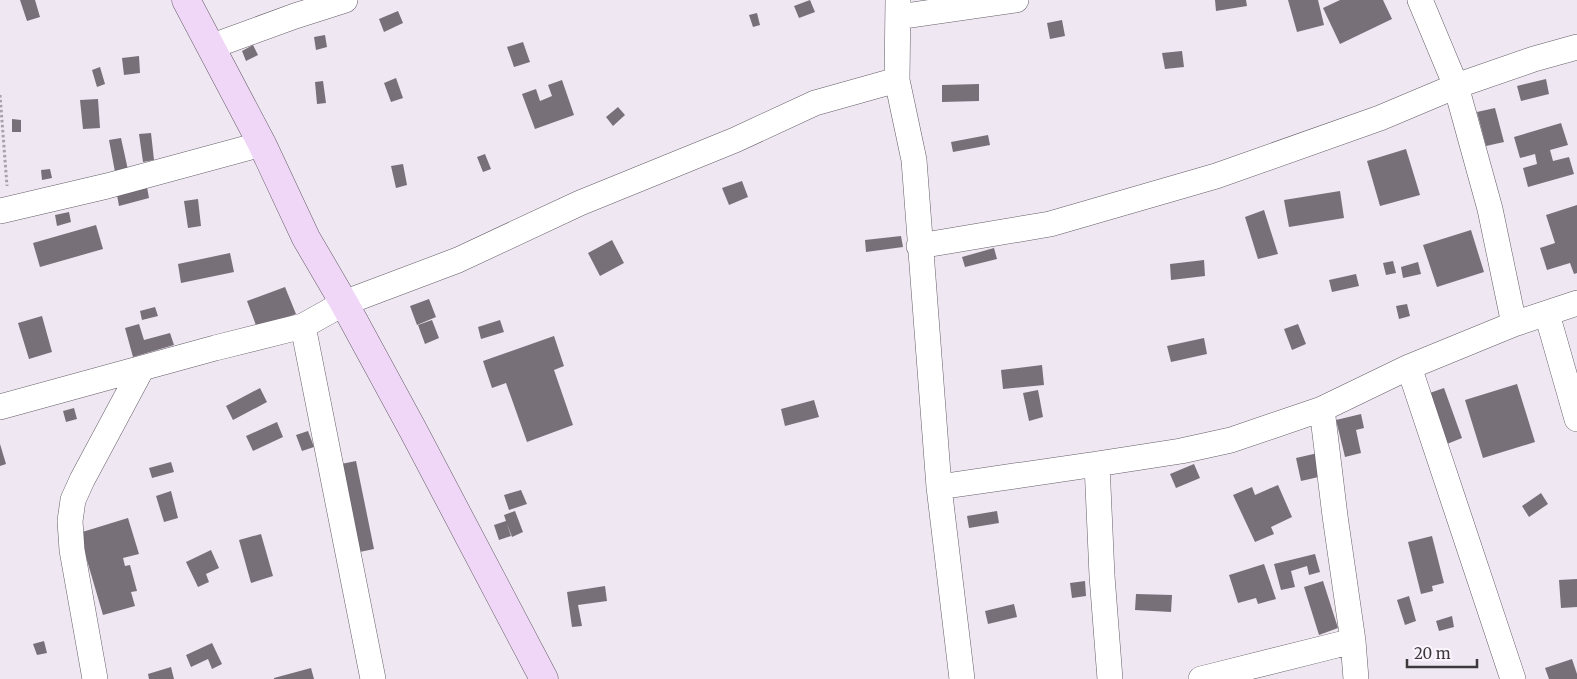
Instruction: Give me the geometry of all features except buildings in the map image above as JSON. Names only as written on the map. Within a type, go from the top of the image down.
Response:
[{"type":"street","points":[[186,0],[262,144],[306,238],[344,302],[544,679]]},
{"type":"street","points":[[210,47],[344,0]]},
{"type":"street","points":[[962,679],[939,487],[919,246],[914,160],[897,80],[898,9],[1016,0]]},
{"type":"street","points":[[1420,0],[1456,86],[1490,209],[1514,324]]},
{"type":"street","points":[[919,246],[1050,224],[1216,176],[1380,118],[1456,86],[1577,48]]},
{"type":"street","points":[[0,407],[303,326],[344,302],[458,260],[580,203],[735,140],[815,103],[897,80]]},
{"type":"street","points":[[4,210],[187,166],[262,144]]},
{"type":"street","points":[[939,487],[1181,451],[1231,440],[1322,409],[1409,368],[1514,324],[1577,303]]},
{"type":"street","points":[[1547,314],[1577,419]]},
{"type":"street","points":[[303,326],[373,679]]},
{"type":"street","points":[[1409,368],[1513,679]]},
{"type":"street","points":[[95,679],[72,550],[70,521],[73,500],[141,370]]},
{"type":"street","points":[[1322,409],[1353,640],[1356,679]]},
{"type":"street","points":[[1097,464],[1102,576],[1110,679]]},
{"type":"street","points":[[1201,679],[1353,640]]},
{"type":"path","points":[[0,95],[4,210]]}]
